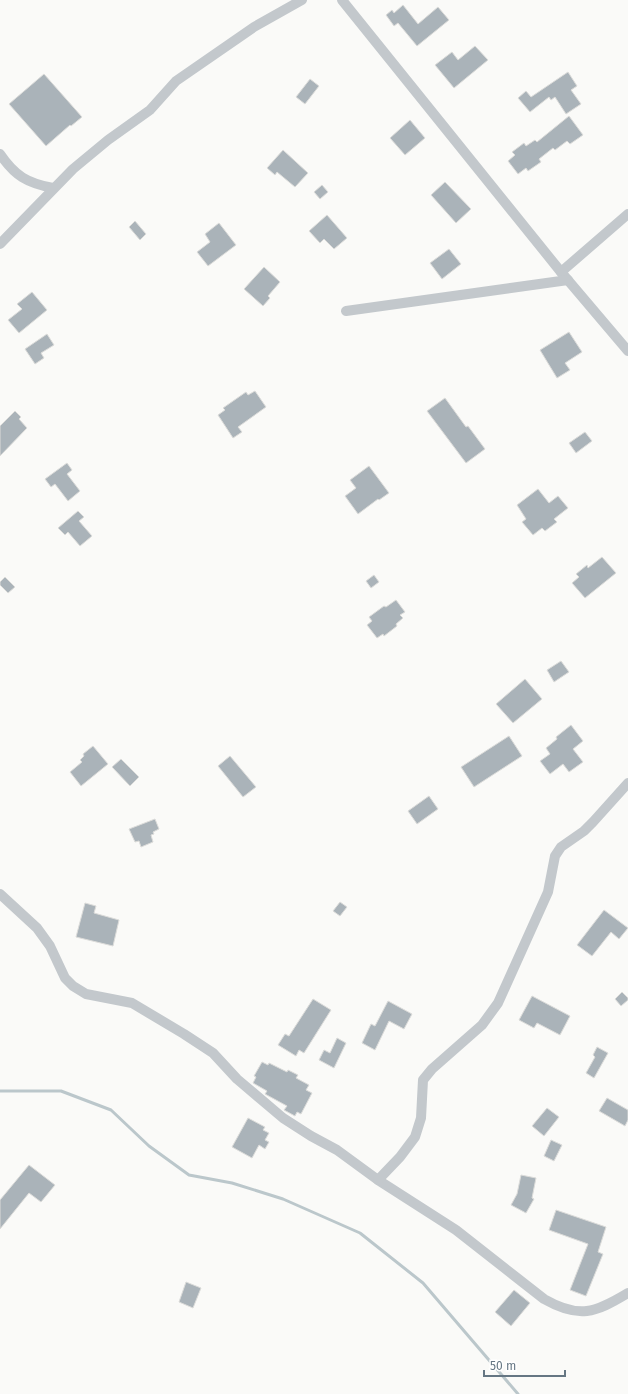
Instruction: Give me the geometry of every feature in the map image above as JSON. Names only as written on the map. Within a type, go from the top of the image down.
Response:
[{"type":"street","points":[[0,244],[73,169],[108,140],[150,110],[176,81],[254,27],[302,0]]},
{"type":"street","points":[[342,0],[565,276],[628,351]]},
{"type":"street","points":[[0,154],[13,171],[24,179],[37,185],[53,188]]},
{"type":"street","points":[[346,311],[565,276],[628,214]]},
{"type":"street","points":[[378,1180],[400,1157],[415,1137],[421,1118],[423,1080],[432,1069],[482,1025],[498,1003],[548,892],[555,856],[561,847],[584,831],[628,783]]},
{"type":"street","points":[[0,894],[37,928],[50,946],[65,978],[73,986],[86,994],[132,1003],[213,1053],[237,1079],[283,1118],[311,1136],[337,1150],[378,1180],[456,1230],[544,1299],[556,1306],[568,1309],[591,1311],[606,1306],[628,1293]]},
{"type":"building","points":[[403,5],[418,24],[438,7],[449,20],[417,46],[398,23],[394,26],[386,15],[392,10],[394,13]]},
{"type":"building","points":[[475,46],[488,60],[454,88],[435,65],[452,52],[458,60]]},
{"type":"building","points":[[568,72],[577,86],[571,90],[581,104],[566,114],[555,97],[551,100],[549,97],[530,112],[518,98],[526,91],[531,97]]},
{"type":"building","points":[[44,74],[82,117],[71,126],[70,125],[46,146],[9,104]]},
{"type":"building","points":[[310,79],[319,86],[305,104],[296,97]]},
{"type":"building","points":[[569,116],[583,135],[570,144],[567,141],[555,150],[553,148],[539,159],[541,162],[528,171],[526,168],[518,174],[508,161],[515,155],[512,152],[524,143],[526,146],[535,140],[537,142]]},
{"type":"building","points":[[410,120],[425,138],[405,155],[390,138]]},
{"type":"building","points":[[283,150],[308,173],[295,187],[277,172],[275,175],[267,168]]},
{"type":"building","points":[[445,182],[471,209],[456,223],[431,195]]},
{"type":"building","points":[[322,185],[328,192],[320,199],[314,192]]},
{"type":"building","points":[[327,215],[347,238],[334,249],[324,239],[320,243],[309,231]]},
{"type":"building","points":[[135,221],[146,234],[140,240],[129,227]]},
{"type":"building","points":[[219,223],[236,245],[208,266],[197,252],[210,242],[205,234]]},
{"type":"building","points":[[449,249],[461,264],[442,279],[430,263]]},
{"type":"building","points":[[264,267],[280,282],[268,296],[270,298],[263,306],[244,289]]},
{"type":"building","points":[[32,292],[47,310],[19,333],[8,320],[22,309],[17,304]]},
{"type":"building","points":[[569,332],[582,352],[565,363],[570,370],[557,378],[540,350]]},
{"type":"building","points":[[47,334],[54,345],[41,353],[44,358],[35,364],[25,349]]},
{"type":"building","points":[[255,391],[266,407],[238,427],[242,432],[233,438],[218,415],[225,410],[223,408],[246,392],[248,395]]},
{"type":"building","points":[[445,398],[466,427],[468,426],[485,449],[466,463],[427,411]]},
{"type":"building","points":[[15,411],[21,417],[19,419],[27,428],[0,456],[0,426]]},
{"type":"building","points":[[585,432],[592,441],[576,453],[569,443]]},
{"type":"building","points":[[67,463],[72,470],[67,474],[80,491],[68,501],[55,484],[51,487],[45,479]]},
{"type":"building","points":[[369,466],[389,493],[379,500],[378,499],[358,514],[345,496],[356,488],[350,480]]},
{"type":"building","points":[[538,489],[549,503],[558,496],[568,508],[554,519],[557,522],[545,531],[542,528],[533,535],[522,522],[526,519],[517,505]]},
{"type":"building","points":[[78,511],[84,517],[79,521],[92,536],[80,546],[68,532],[65,535],[58,528]]},
{"type":"building","points":[[602,557],[616,573],[585,598],[572,583],[579,577],[576,574],[587,565],[588,568]]},
{"type":"building","points":[[374,575],[379,582],[371,588],[366,581]]},
{"type":"building","points":[[5,577],[15,587],[8,593],[0,585],[0,582]]},
{"type":"building","points":[[396,600],[405,612],[400,615],[403,618],[396,624],[397,626],[384,636],[383,634],[377,638],[367,625],[372,621],[369,617],[384,606],[386,607]]},
{"type":"building","points":[[561,661],[569,672],[554,682],[547,670]]},
{"type":"building","points":[[525,679],[542,699],[513,723],[496,704]]},
{"type":"building","points":[[571,725],[583,741],[573,749],[583,762],[569,772],[563,764],[550,774],[540,761],[550,754],[546,748],[557,739],[556,737]]},
{"type":"building","points":[[509,736],[522,756],[474,787],[461,767]]},
{"type":"building","points":[[93,746],[108,764],[81,786],[70,772],[82,762],[80,760],[84,756],[83,754]]},
{"type":"building","points":[[230,756],[256,787],[243,797],[218,766]]},
{"type":"building","points":[[121,759],[139,777],[130,786],[112,767]]},
{"type":"building","points":[[429,796],[438,809],[417,824],[408,811]]},
{"type":"building","points":[[155,819],[159,829],[151,835],[153,842],[141,847],[139,841],[135,842],[129,829]]},
{"type":"building","points":[[340,902],[347,907],[340,916],[333,911]]},
{"type":"building","points":[[85,903],[96,906],[94,913],[119,920],[113,946],[76,937]]},
{"type":"building","points":[[604,910],[628,928],[619,939],[611,932],[592,956],[577,945]]},
{"type":"building","points":[[622,992],[628,1000],[621,1006],[615,999]]},
{"type":"building","points":[[532,996],[570,1016],[560,1035],[537,1023],[534,1028],[519,1020]]},
{"type":"building","points":[[313,999],[331,1010],[304,1053],[299,1050],[296,1056],[278,1045],[285,1034],[289,1036]]},
{"type":"building","points":[[388,1001],[412,1014],[404,1029],[389,1021],[375,1050],[362,1043],[371,1024],[375,1026]]},
{"type":"building","points":[[337,1038],[346,1043],[334,1068],[319,1060],[324,1050],[330,1053]]},
{"type":"building","points":[[597,1047],[608,1053],[594,1078],[586,1073],[595,1057],[593,1055]]},
{"type":"building","points":[[262,1062],[268,1065],[269,1063],[287,1072],[288,1070],[298,1075],[296,1078],[309,1085],[306,1090],[312,1093],[301,1114],[297,1112],[295,1116],[284,1110],[287,1106],[265,1094],[267,1091],[253,1083],[256,1077],[254,1076]]},
{"type":"building","points":[[607,1098],[628,1110],[628,1120],[625,1126],[599,1111]]},
{"type":"building","points":[[547,1108],[559,1117],[544,1136],[532,1126]]},
{"type":"building","points":[[248,1118],[265,1127],[263,1130],[269,1133],[265,1140],[269,1142],[265,1149],[259,1145],[252,1158],[232,1147]]},
{"type":"building","points":[[551,1140],[562,1145],[554,1161],[544,1156]]},
{"type":"building","points":[[29,1165],[55,1185],[41,1202],[29,1193],[0,1229],[0,1200]]},
{"type":"building","points":[[521,1175],[536,1178],[532,1198],[534,1199],[526,1213],[511,1205],[517,1194]]},
{"type":"building","points":[[556,1210],[606,1227],[598,1252],[603,1254],[586,1296],[570,1290],[588,1244],[549,1230]]},
{"type":"building","points":[[186,1282],[201,1288],[193,1308],[179,1302]]},
{"type":"building","points":[[514,1290],[530,1303],[511,1326],[495,1312]]},
{"type":"waterway","points":[[0,1091],[61,1091],[111,1110],[149,1146],[189,1175],[232,1183],[283,1199],[360,1233],[423,1283],[518,1394]]}]
